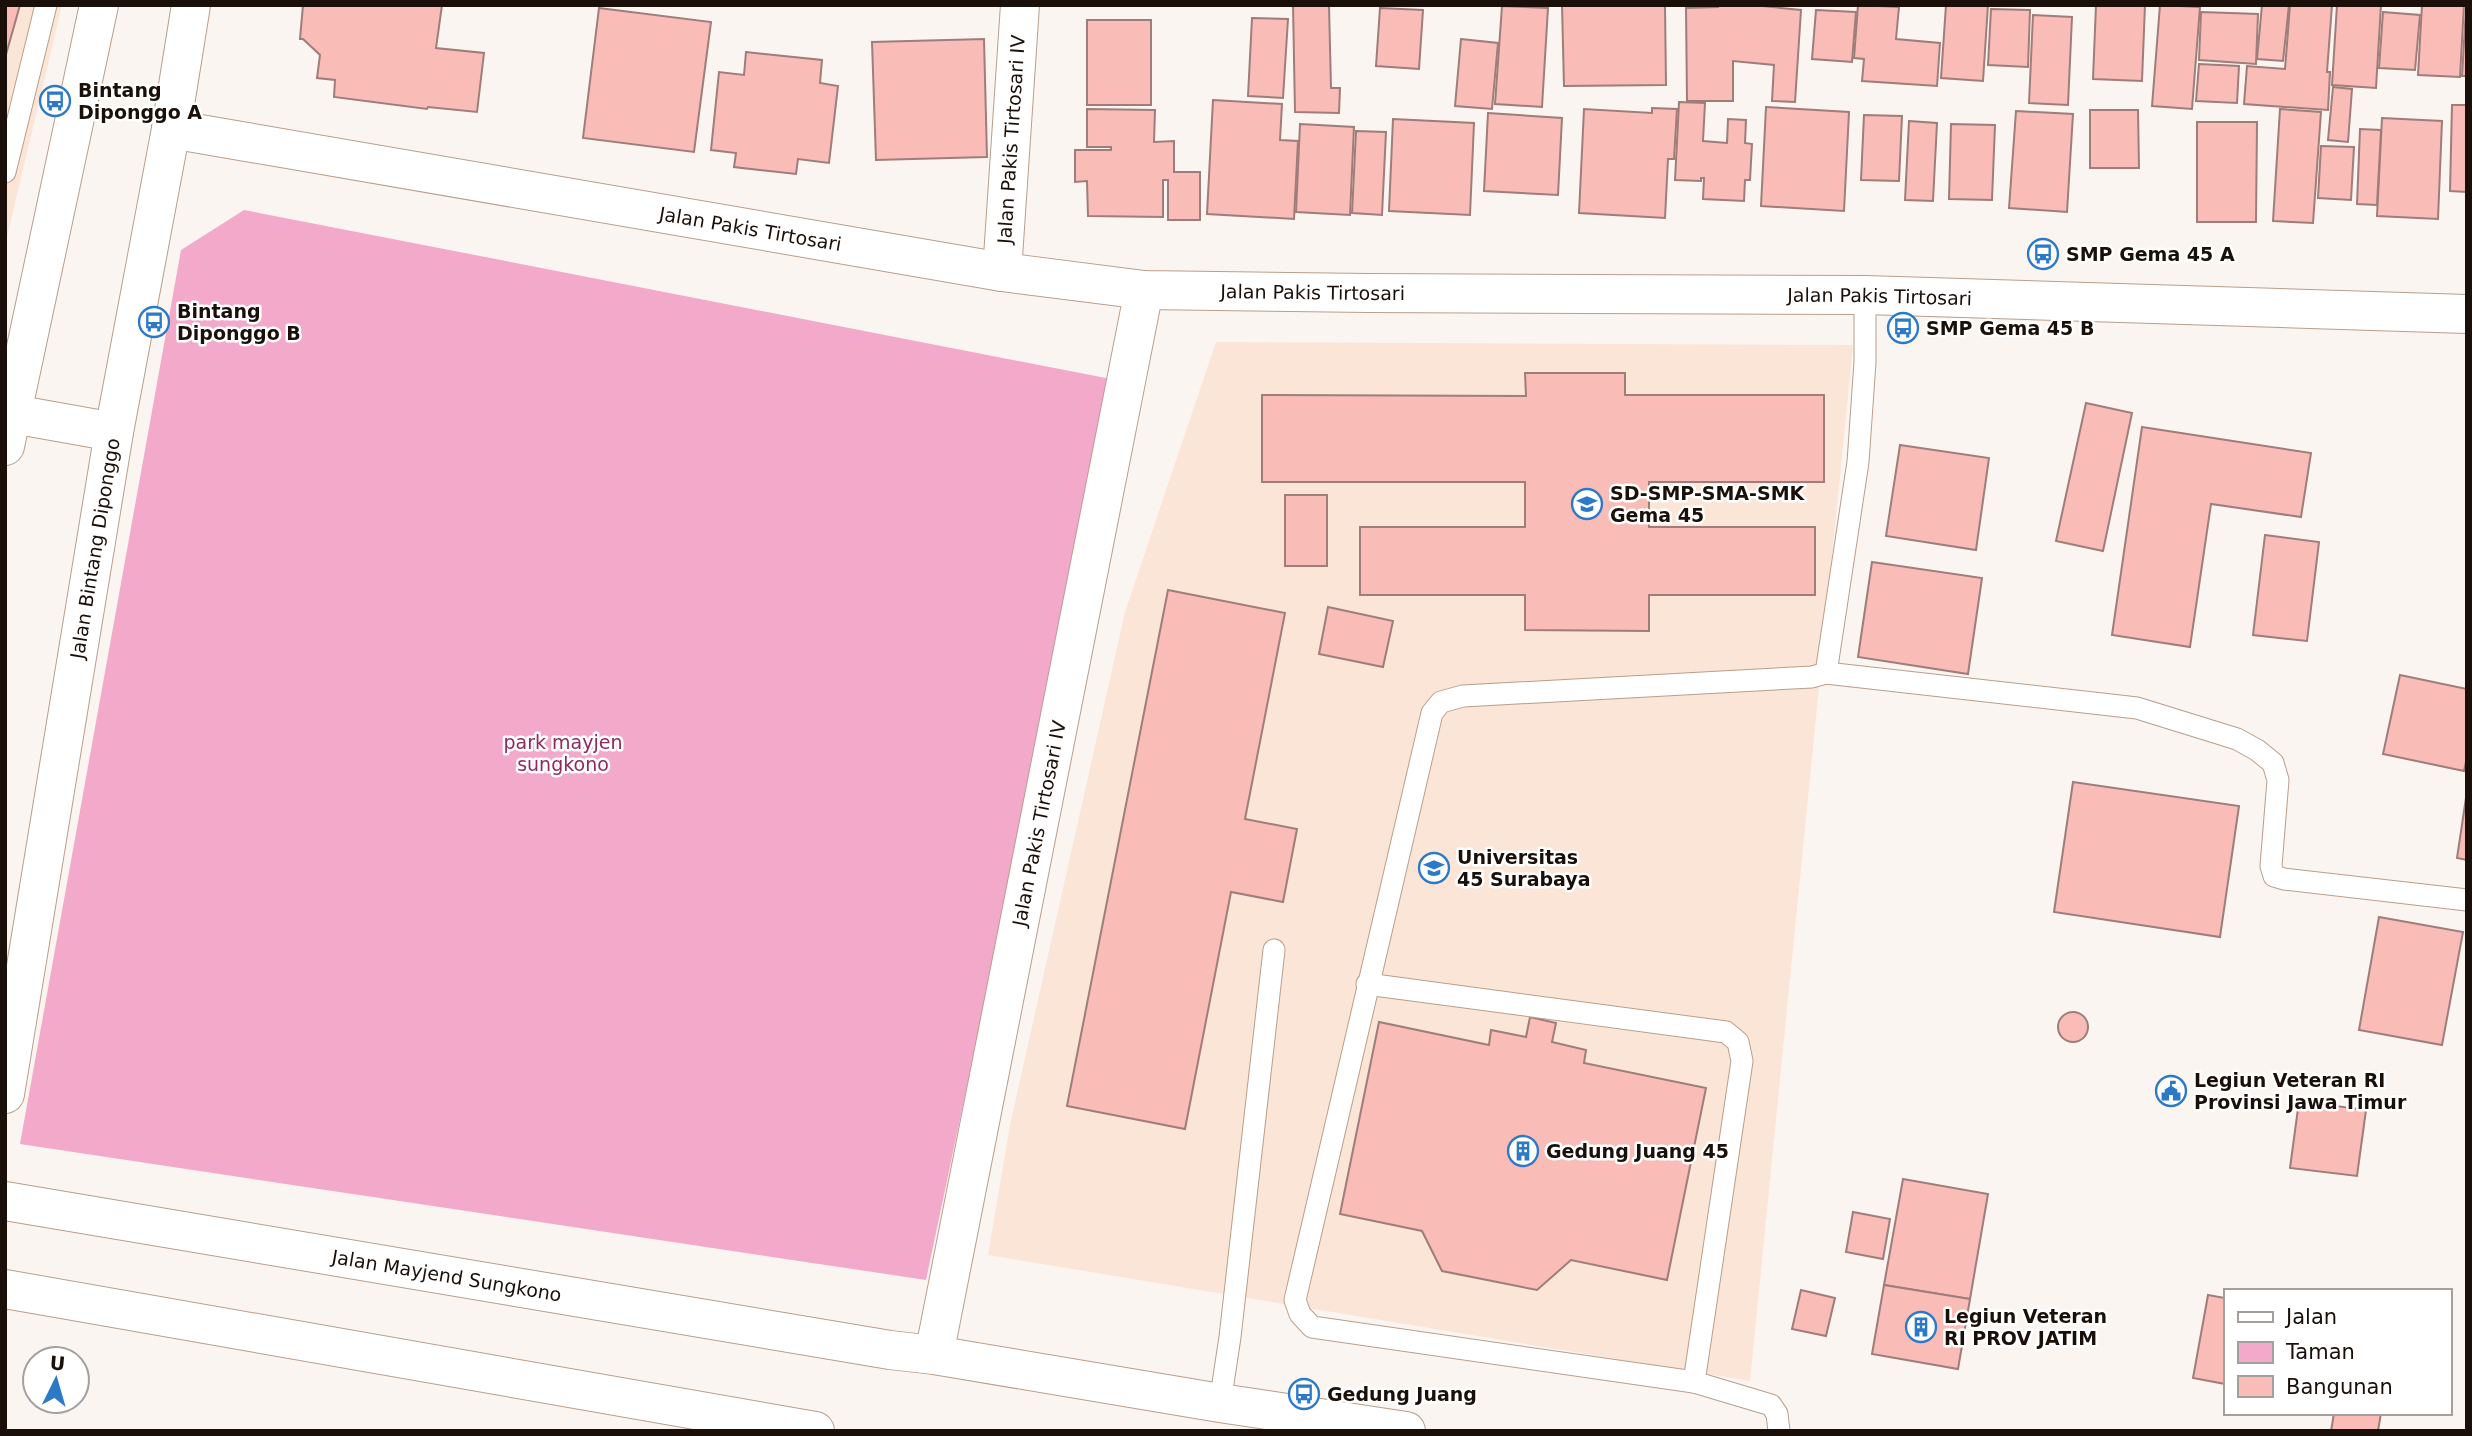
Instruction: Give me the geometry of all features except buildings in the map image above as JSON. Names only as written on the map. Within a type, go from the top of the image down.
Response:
[{"type":"street","points":[[99,5],[9,430],[114,432]]},
{"type":"street","name":"Jalan Bintang Diponggo","points":[[5,1094],[114,432],[171,129],[191,5]]},
{"type":"street","name":"Jalan Pakis Tirtosari IV","points":[[1002,272],[1020,5]]},
{"type":"street","name":"Jalan Pakis Tirtosari","points":[[171,129],[1002,272],[1144,290],[1865,295],[2467,314]]},
{"type":"street","name":"Jalan Pakis Tirtosari IV","points":[[934,1355],[1144,290]]},
{"type":"street","name":"Jalan Mayjend Sungkono","points":[[5,1201],[890,1350],[1406,1431]]},
{"type":"street","points":[[5,1289],[815,1431]]},
{"type":"lane","points":[[5,172],[46,5]]},
{"type":"lane","points":[[1826,673],[1858,462],[1865,362],[1865,295]]},
{"type":"lane","points":[[1779,1431],[1777,1414],[1771,1405],[1694,1382],[1312,1327],[1300,1314],[1295,1300],[1367,984],[1432,713],[1441,702],[1463,696],[1812,677],[1826,673],[2137,708],[2237,739],[2273,762],[2278,780],[2271,866],[2274,876],[2284,880],[2467,900]]},
{"type":"lane","points":[[1220,1403],[1230,1337],[1274,950]]},
{"type":"lane","points":[[1367,984],[1726,1032],[1738,1042],[1742,1060],[1694,1382]]},
{"type":"shaded area","points":[[5,5],[62,5],[5,245]]},
{"type":"shaded area","name":"Universitas 45 Surabaya","points":[[1216,342],[1853,345],[1750,1381],[988,1255],[1010,1125],[1125,612]]},
{"type":"green space","name":"park mayjen sungkono","points":[[244,210],[1116,380],[926,1280],[20,1144],[181,250]]},
{"type":"place","name":"Bintang Diponggo A","points":[[55,101]]},
{"type":"place","name":"SMP Gema 45 A","points":[[2043,254]]},
{"type":"place","name":"Bintang Diponggo B","points":[[154,322]]},
{"type":"place","name":"SMP Gema 45 B","points":[[1903,328]]},
{"type":"place","name":"SD-SMP-SMA-SMK Gema 45","points":[[1587,504]]},
{"type":"place","name":"Universitas 45 Surabaya","points":[[1434,868]]},
{"type":"place","name":"Legiun Veteran RI Provinsi Jawa Timur","points":[[2171,1091]]},
{"type":"place","name":"Gedung Juang 45","points":[[1523,1151]]},
{"type":"place","name":"Legiun Veteran RI PROV JATIM","points":[[1921,1327]]},
{"type":"place","name":"Gedung Juang","points":[[1304,1394]]}]
